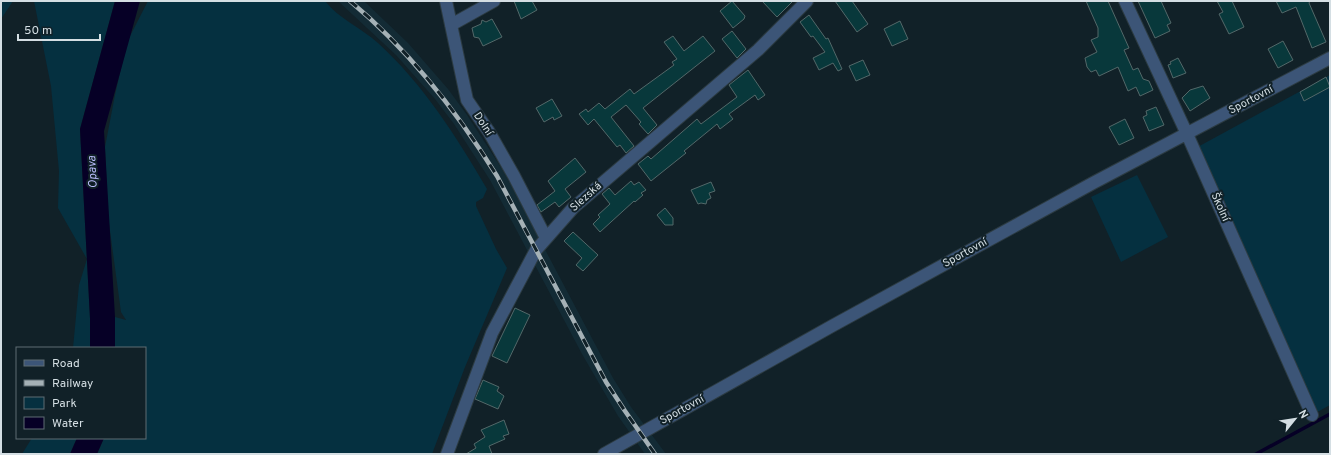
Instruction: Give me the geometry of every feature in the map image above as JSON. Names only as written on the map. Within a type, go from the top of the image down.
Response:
[{"type":"street","name":"Dolní","points":[[446,1],[467,100],[510,170],[546,238]]},
{"type":"street","points":[[451,25],[494,1]]},
{"type":"street","name":"Slezská","points":[[447,454],[492,333],[536,250],[573,208],[758,50],[807,1]]},
{"type":"street","name":"Školní","points":[[1125,1],[1187,134],[1312,415]]},
{"type":"street","name":"Sportovní","points":[[604,454],[852,315],[1086,187],[1330,58]]},
{"type":"shaded area","points":[[338,1],[365,2],[408,43],[448,89],[467,115],[504,172],[613,378],[631,407],[666,454],[645,454],[618,416],[582,354],[490,180],[454,124],[435,99],[396,55]]},
{"type":"green space","points":[[1,1],[13,1],[1,19]]},
{"type":"green space","points":[[34,1],[115,1],[80,129],[87,259],[58,208],[59,171],[51,86]]},
{"type":"green space","points":[[148,1],[325,1],[336,13],[378,43],[424,93],[451,130],[487,189],[483,198],[476,202],[476,206],[496,249],[507,268],[465,367],[432,454],[97,454],[104,439],[146,439],[146,347],[115,347],[115,317],[126,320],[121,312],[108,216],[105,147],[127,42]]},
{"type":"green space","points":[[1330,75],[1330,405],[1312,415],[1194,149]]},
{"type":"green space","points":[[1137,175],[1168,237],[1121,262],[1091,197]]},
{"type":"green space","points":[[87,259],[90,347],[73,347],[79,285]]},
{"type":"green space","points":[[31,439],[77,439],[70,454],[22,454]]},
{"type":"water","name":"Opava","points":[[115,1],[140,1],[104,131],[115,317],[115,347],[90,347],[90,318],[80,129]]},
{"type":"water","points":[[77,439],[104,439],[97,454],[70,454]]},
{"type":"building","points":[[514,1],[532,1],[537,10],[521,19]]},
{"type":"building","points":[[732,1],[745,16],[744,19],[733,28],[720,11]]},
{"type":"building","points":[[762,1],[793,1],[777,17]]},
{"type":"building","points":[[835,1],[852,1],[868,24],[857,32]]},
{"type":"building","points":[[1086,1],[1108,1],[1129,48],[1124,50],[1133,70],[1138,68],[1143,79],[1149,81],[1153,90],[1140,96],[1136,87],[1128,91],[1118,67],[1099,76],[1096,70],[1091,72],[1087,67],[1085,58],[1097,52],[1091,40],[1098,37],[1098,28]]},
{"type":"building","points":[[1138,1],[1161,1],[1171,23],[1167,25],[1170,31],[1155,38]]},
{"type":"building","points":[[1217,1],[1232,1],[1244,27],[1229,34],[1219,14],[1223,12]]},
{"type":"building","points":[[1276,1],[1310,1],[1309,3],[1326,42],[1312,48],[1296,7],[1282,13]]},
{"type":"building","points":[[809,15],[826,39],[828,38],[842,69],[838,71],[833,63],[819,70],[813,58],[825,52],[800,22]]},
{"type":"building","points":[[492,19],[502,37],[483,46],[479,38],[474,37],[472,28],[481,24],[482,20],[486,22]]},
{"type":"building","points":[[900,21],[908,39],[892,46],[884,29]]},
{"type":"building","points":[[732,31],[746,49],[737,58],[722,39]]},
{"type":"building","points":[[673,36],[684,51],[703,36],[715,51],[643,108],[657,125],[648,134],[639,124],[641,122],[626,105],[611,117],[634,146],[626,153],[620,145],[617,147],[594,119],[588,125],[579,114],[586,109],[588,112],[599,103],[605,109],[630,89],[634,94],[674,65],[672,62],[677,59],[664,42]]},
{"type":"building","points":[[1283,41],[1293,60],[1278,68],[1268,49]]},
{"type":"building","points":[[1178,58],[1186,73],[1173,78],[1168,65],[1171,64],[1170,62]]},
{"type":"building","points":[[863,60],[870,75],[856,81],[849,66]]},
{"type":"building","points":[[748,70],[765,95],[758,100],[755,95],[729,114],[733,119],[720,129],[717,124],[684,151],[686,153],[651,181],[638,164],[648,156],[651,159],[697,119],[701,124],[737,97],[729,85]]},
{"type":"building","points":[[1326,77],[1330,87],[1304,101],[1300,92]]},
{"type":"building","points":[[1203,86],[1210,98],[1190,111],[1182,98],[1190,90]]},
{"type":"building","points":[[552,99],[562,116],[554,120],[553,117],[544,122],[536,108]]},
{"type":"building","points":[[1156,107],[1164,125],[1149,131],[1143,117],[1147,115],[1146,111]]},
{"type":"building","points":[[1125,119],[1134,138],[1119,145],[1109,127]]},
{"type":"building","points":[[575,158],[586,172],[565,189],[571,197],[559,207],[555,202],[541,212],[537,205],[555,191],[548,181]]},
{"type":"building","points":[[631,181],[634,185],[639,182],[646,190],[641,193],[643,195],[635,202],[634,201],[600,232],[593,224],[600,217],[598,215],[610,204],[602,194],[609,188],[615,195]]},
{"type":"building","points":[[711,182],[715,191],[709,193],[711,198],[707,200],[706,204],[698,204],[691,190]]},
{"type":"building","points":[[665,208],[673,218],[673,225],[665,225],[657,215]]},
{"type":"building","points":[[573,232],[598,255],[583,271],[576,265],[582,258],[564,241]]},
{"type":"building","points":[[515,308],[530,315],[507,363],[492,356]]},
{"type":"building","points":[[483,380],[499,387],[497,391],[504,396],[498,409],[475,399]]},
{"type":"building","points":[[504,420],[509,434],[503,436],[505,439],[489,446],[492,454],[466,454],[476,448],[474,444],[485,437],[481,430]]},
{"type":"waterway","points":[[1256,454],[1330,414]]},
{"type":"railway","points":[[350,1],[393,40],[431,82],[465,128],[497,176],[606,382],[655,454]]}]
